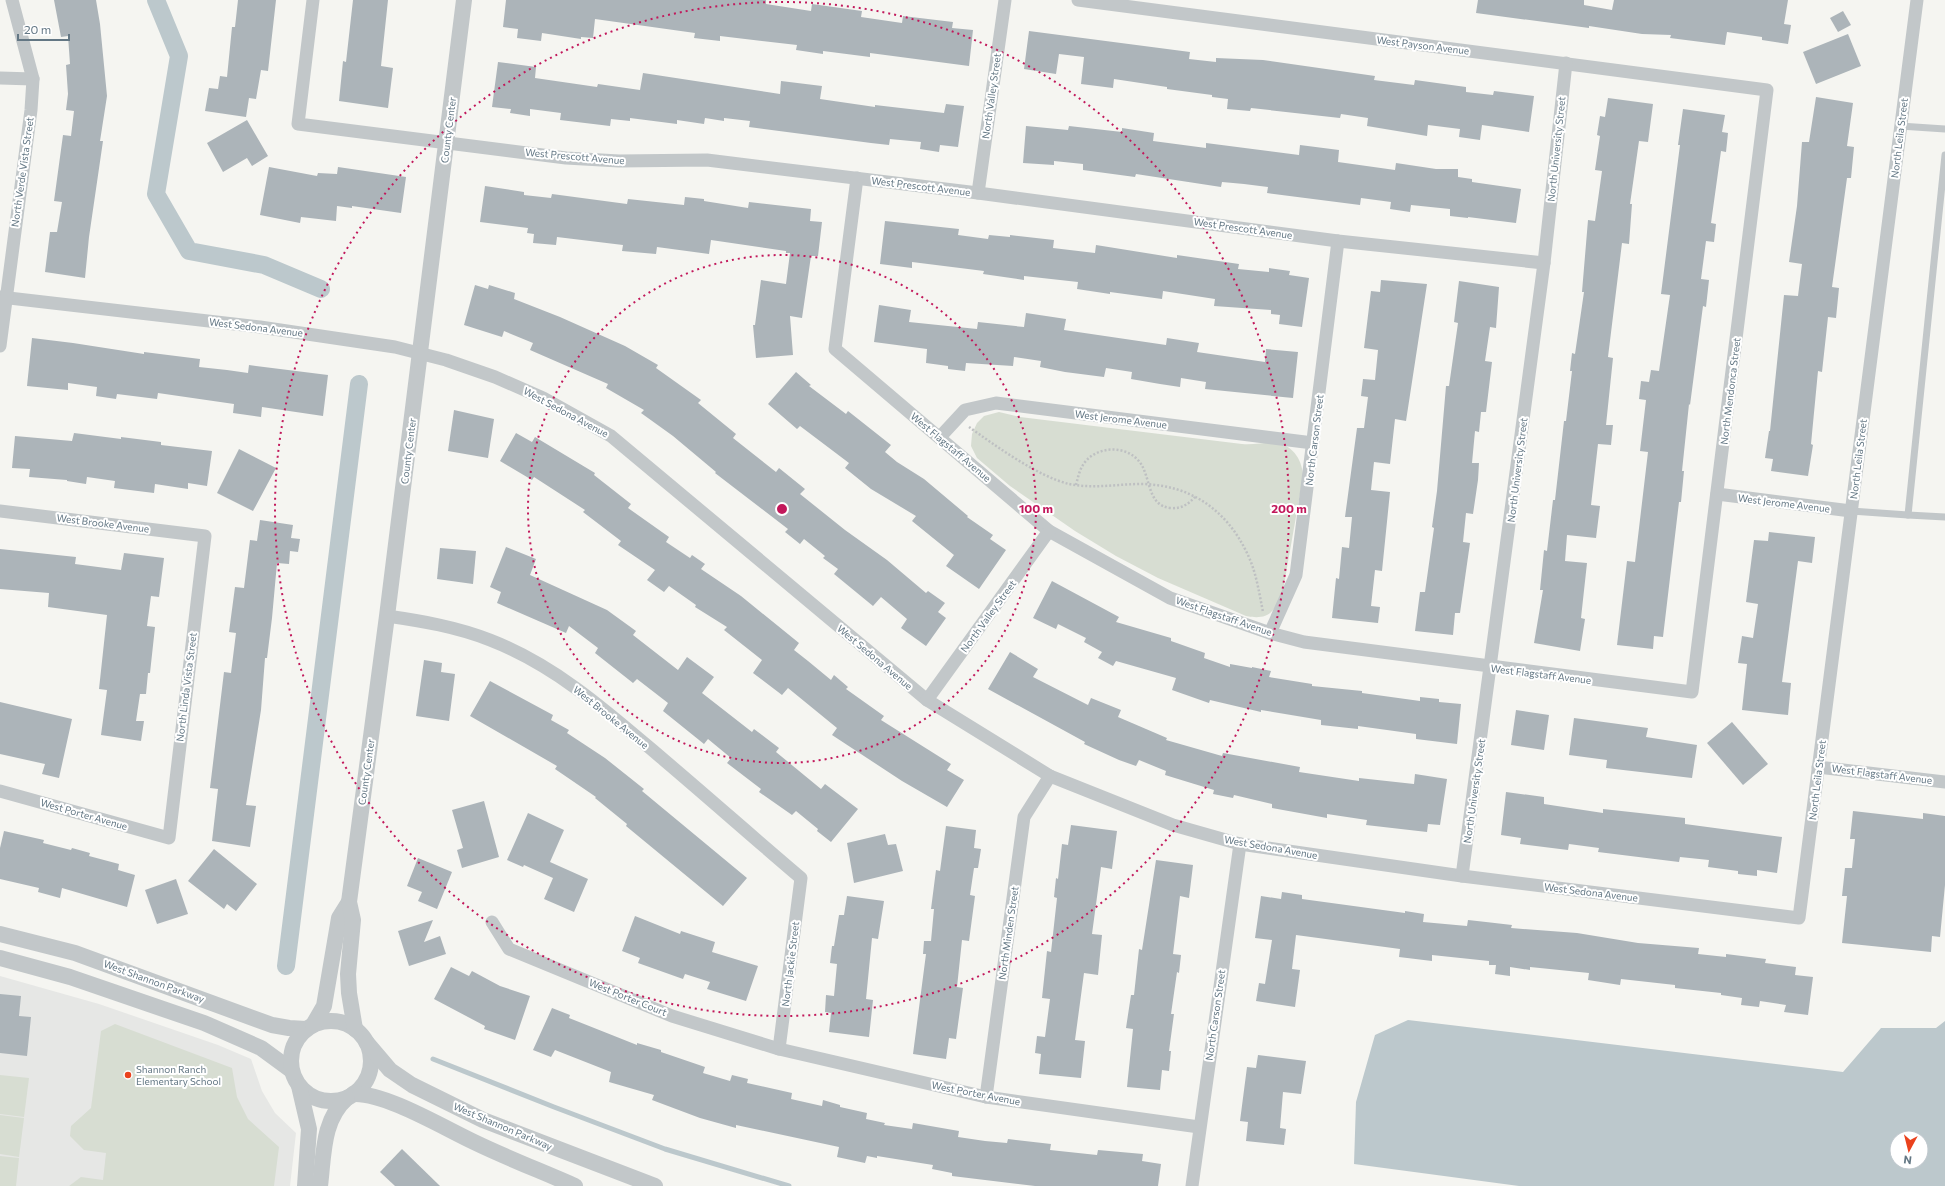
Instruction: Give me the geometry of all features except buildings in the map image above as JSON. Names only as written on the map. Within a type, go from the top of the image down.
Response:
[{"type":"street","name":"North Verde Vista Street","points":[[0,346],[3,298],[31,110],[33,80],[12,0]]},
{"type":"street","name":"West Prescott Avenue","points":[[313,0],[298,124],[566,158],[619,161],[707,160],[978,193],[1338,241],[1544,263]]},
{"type":"street","name":"County Center","points":[[355,1029],[349,993],[348,974],[353,920],[349,902],[387,616],[464,0]]},
{"type":"street","name":"North Valley Street","points":[[978,193],[1005,0]]},
{"type":"street","name":"West Payson Avenue","points":[[1078,0],[1767,90]]},
{"type":"street","name":"North Leila Street","points":[[1799,918],[1917,0]]},
{"type":"street","name":"North University Street","points":[[1462,876],[1544,263],[1566,63]]},
{"type":"street","points":[[0,78],[33,80]]},
{"type":"street","name":"North Mendonca Street","points":[[1692,692],[1767,90]]},
{"type":"street","name":"West Flagstaff Avenue","points":[[857,178],[835,349],[1049,531],[1170,598],[1270,633],[1304,642],[1491,668],[1692,692]]},
{"type":"street","name":"North Carson Street","points":[[1270,633],[1296,575],[1338,241]]},
{"type":"street","name":"West Sedona Avenue","points":[[3,298],[260,327],[358,340],[420,352],[495,377],[536,395],[611,436],[927,700],[1050,776],[1173,825],[1240,844],[1462,876],[1799,918]]},
{"type":"street","name":"West Jerome Avenue","points":[[940,437],[965,410],[996,403],[1313,443]]},
{"type":"street","name":"West Jerome Avenue","points":[[1717,494],[1851,511]]},
{"type":"street","name":"West Brooke Avenue","points":[[0,511],[205,536]]},
{"type":"street","name":"North Valley Street","points":[[927,700],[1049,531]]},
{"type":"street","name":"North Linda Vista Street","points":[[169,838],[205,536]]},
{"type":"street","name":"West Brooke Avenue","points":[[387,616],[430,622],[471,634],[513,650],[549,670],[602,707],[801,878]]},
{"type":"street","name":"West Flagstaff Avenue","points":[[1818,767],[1945,782]]},
{"type":"street","name":"North Minden Street","points":[[986,1098],[1024,817],[1050,776]]},
{"type":"street","name":"West Porter Avenue","points":[[0,791],[169,838]]},
{"type":"street","name":"North Carson Street","points":[[1192,1186],[1199,1127],[1240,844]]},
{"type":"street","name":"North Jackie Street","points":[[779,1049],[801,878]]},
{"type":"street","name":"County Center","points":[[310,1027],[324,1006],[340,918],[349,902]]},
{"type":"street","name":"West Porter Court","points":[[492,922],[509,949],[672,1016],[779,1049]]},
{"type":"street","name":"West Shannon Parkway","points":[[0,934],[75,953],[272,1025],[289,1028],[310,1027]]},
{"type":"street","points":[[0,958],[70,976],[204,1023],[261,1048],[292,1070]]},
{"type":"street","points":[[305,1186],[309,1129],[299,1086],[290,1062],[292,1049],[298,1038],[310,1027],[326,1021],[336,1021],[355,1029],[367,1043],[371,1058],[369,1073],[362,1086],[335,1110],[329,1123],[320,1186]]},
{"type":"street","name":"West Shannon Parkway","points":[[367,1043],[390,1070],[412,1085],[483,1120],[655,1186]]},
{"type":"street","name":"West Porter Avenue","points":[[779,1049],[986,1098],[1199,1127]]},
{"type":"street","points":[[299,1086],[310,1096],[324,1101],[335,1101],[350,1096],[367,1094],[389,1101],[476,1143],[575,1186]]},
{"type":"lane","points":[[1900,126],[1945,129]]},
{"type":"lane","points":[[1908,515],[1945,155]]},
{"type":"lane","points":[[1851,511],[1945,517]]},
{"type":"path","points":[[957,418],[1043,474],[1059,481],[1076,485],[1098,487],[1148,484],[1175,488],[1195,497],[1226,520],[1247,554],[1270,633]]},
{"type":"path","points":[[1076,485],[1085,462],[1099,452],[1108,450],[1124,451],[1137,459],[1142,467],[1153,497],[1167,508],[1183,507],[1195,497]]},
{"type":"shaded area","points":[[999,412],[1020,417],[1242,444],[1276,443],[1288,447],[1299,460],[1303,471],[1303,477],[1282,596],[1275,607],[1264,616],[1246,616],[1158,578],[1116,556],[1075,531],[1010,486],[977,458],[971,446],[972,434],[977,423],[984,416]]},
{"type":"shaded area","name":"Shannon Ranch Elementary School","points":[[0,976],[99,1004],[218,1045],[251,1059],[262,1091],[275,1113],[296,1133],[290,1186],[0,1186]]},
{"type":"shaded area","points":[[1408,1020],[1843,1072],[1881,1028],[1936,1028],[1945,1021],[1945,1186],[1519,1186],[1354,1164],[1356,1102],[1375,1035]]},
{"type":"shaded area","points":[[115,1024],[232,1068],[237,1097],[248,1119],[279,1147],[274,1186],[69,1186],[81,1177],[103,1180],[106,1153],[84,1150],[70,1136],[71,1126],[91,1108],[101,1031]]},
{"type":"shaded area","points":[[0,1075],[29,1078],[24,1117],[0,1114]]},
{"type":"shaded area","points":[[0,1115],[24,1118],[19,1157],[0,1154]]},
{"type":"shaded area","points":[[0,1156],[19,1158],[16,1186],[0,1186]]},
{"type":"waterway","points":[[156,0],[179,56],[156,194],[189,251],[264,265],[321,289]]},
{"type":"waterway","points":[[286,966],[359,384]]},
{"type":"waterway","points":[[433,1059],[665,1149],[789,1186]]},
{"type":"place","name":"Shannon Ranch Elementary School","points":[[128,1075]]}]
